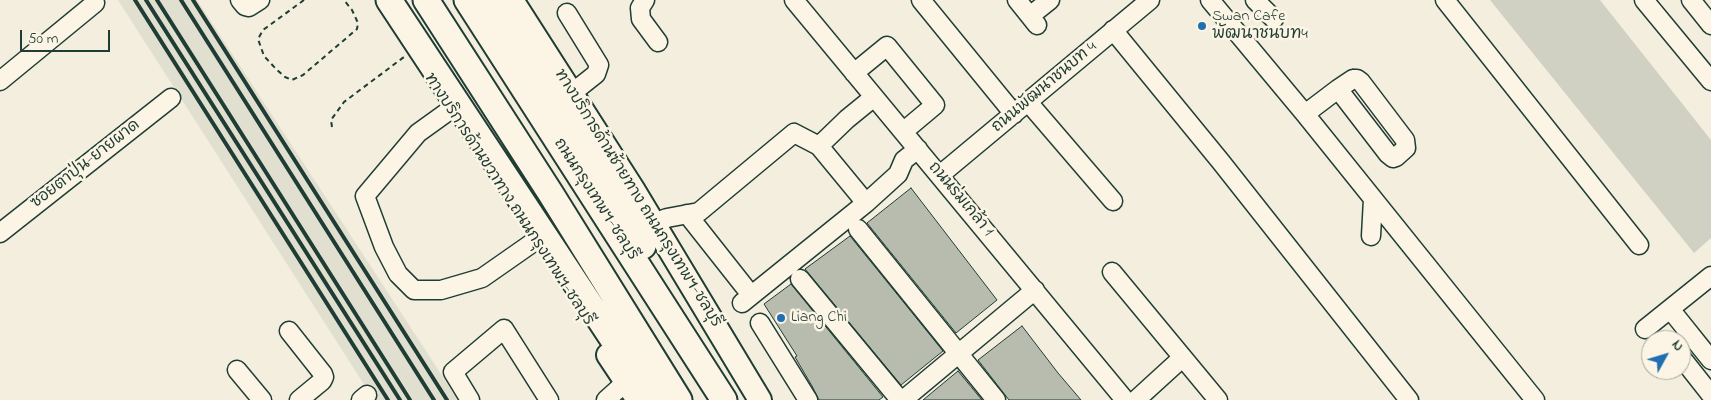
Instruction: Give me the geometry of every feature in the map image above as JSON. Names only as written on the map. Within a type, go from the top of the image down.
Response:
[{"type":"highway","points":[[389,0],[653,400]]},
{"type":"highway","points":[[404,0],[528,194],[594,290],[631,325]]},
{"type":"highway","name":"ถนนกรุงเทพฯ-ชลบุรี","points":[[426,0],[551,194],[679,400]]},
{"type":"highway","name":"ถนนกรุงเทพฯ-ชลบุรี","points":[[467,0],[724,400]]},
{"type":"highway","points":[[493,0],[601,170],[648,255],[660,299]]},
{"type":"main road","name":"ทางบริการด้านขวาทาง ถนนกรุงเทพฯ-ชลบุรี","points":[[378,0],[632,391]]},
{"type":"main road","name":"ทางบริการด้านซ้ายทาง ถนนกรุงเทพฯ-ชลบุรี","points":[[512,0],[654,223],[760,400]]},
{"type":"street","points":[[240,0],[245,6],[249,7],[260,0]]},
{"type":"street","points":[[645,0],[640,8],[641,19],[658,42]]},
{"type":"street","name":"ถนนร่มเกล้า 1","points":[[794,0],[1125,400]]},
{"type":"street","points":[[921,0],[1014,114]]},
{"type":"street","points":[[1017,0],[1034,20],[1050,0]]},
{"type":"street","name":"ถนนพัฒนาชนบท 4","points":[[940,175],[1150,0]]},
{"type":"street","points":[[1210,0],[1305,114],[1535,400]]},
{"type":"street","points":[[1255,0],[1274,19]]},
{"type":"street","points":[[1445,0],[1639,245]]},
{"type":"street","points":[[1644,0],[1711,81]]},
{"type":"street","points":[[1691,0],[1711,25]]},
{"type":"street","points":[[0,81],[95,3]]},
{"type":"street","points":[[566,13],[599,65],[596,74],[572,93]]},
{"type":"street","points":[[1114,30],[1228,170],[1409,400]]},
{"type":"street","points":[[854,73],[887,46],[935,105],[904,131]]},
{"type":"street","points":[[1305,114],[1338,89]]},
{"type":"street","points":[[819,146],[847,119],[874,97]]},
{"type":"street","name":"ซอยตาปุ่น-ยายผาด","points":[[0,233],[171,98]]},
{"type":"street","points":[[1028,102],[1113,201]]},
{"type":"street","points":[[450,110],[418,133],[365,196],[384,247],[398,274],[414,290],[442,290],[482,278],[535,241]]},
{"type":"street","points":[[654,223],[699,212],[794,133],[819,146],[866,203]]},
{"type":"street","points":[[687,214],[746,299],[866,203],[898,174],[904,160],[918,149]]},
{"type":"street","points":[[1370,236],[1373,200]]},
{"type":"street","points":[[858,229],[996,400]]},
{"type":"street","points":[[1112,272],[1218,400]]},
{"type":"street","points":[[1645,329],[1711,276]]},
{"type":"street","points":[[800,279],[901,400],[1035,290]]},
{"type":"street","points":[[1670,309],[1711,360]]},
{"type":"street","points":[[760,323],[808,400]]},
{"type":"street","points":[[470,400],[452,372],[504,329],[549,400]]},
{"type":"street","points":[[288,331],[324,377],[322,381],[301,399]]},
{"type":"street","points":[[1136,400],[1182,358]]},
{"type":"street","points":[[237,370],[262,400]]},
{"type":"street","points":[[1691,370],[1711,395]]},
{"type":"street","points":[[606,400],[632,391]]},
{"type":"path","points":[[304,0],[263,30],[258,39],[264,56],[285,77],[292,80],[303,75],[357,29],[358,23],[352,10],[344,0]]},
{"type":"path","points":[[332,127],[331,120],[344,102],[412,51]]},
{"type":"shaded area","points":[[118,0],[197,0],[458,400],[374,400]]},
{"type":"shaded area","points":[[1490,0],[1600,0],[1711,140],[1711,238],[1694,253]]},
{"type":"building","points":[[911,188],[997,300],[956,333],[867,223]]},
{"type":"building","points":[[850,236],[943,351],[901,385],[805,269]]},
{"type":"building","points":[[791,284],[883,397],[879,400],[819,400],[795,357],[797,356],[764,304]]},
{"type":"building","points":[[1022,326],[1081,400],[1009,400],[978,360]]},
{"type":"building","points":[[958,371],[982,400],[923,400]]},
{"type":"railway","points":[[135,0],[388,400]]},
{"type":"railway","points":[[146,0],[400,400]]},
{"type":"railway","points":[[157,0],[410,400]]},
{"type":"railway","points":[[181,0],[434,400]]},
{"type":"railway","points":[[193,0],[447,400]]},
{"type":"place","name":"Swan Cafe พัฒนาชนบท4","points":[[1202,26]]},
{"type":"place","name":"Liang Chi","points":[[781,318]]}]
